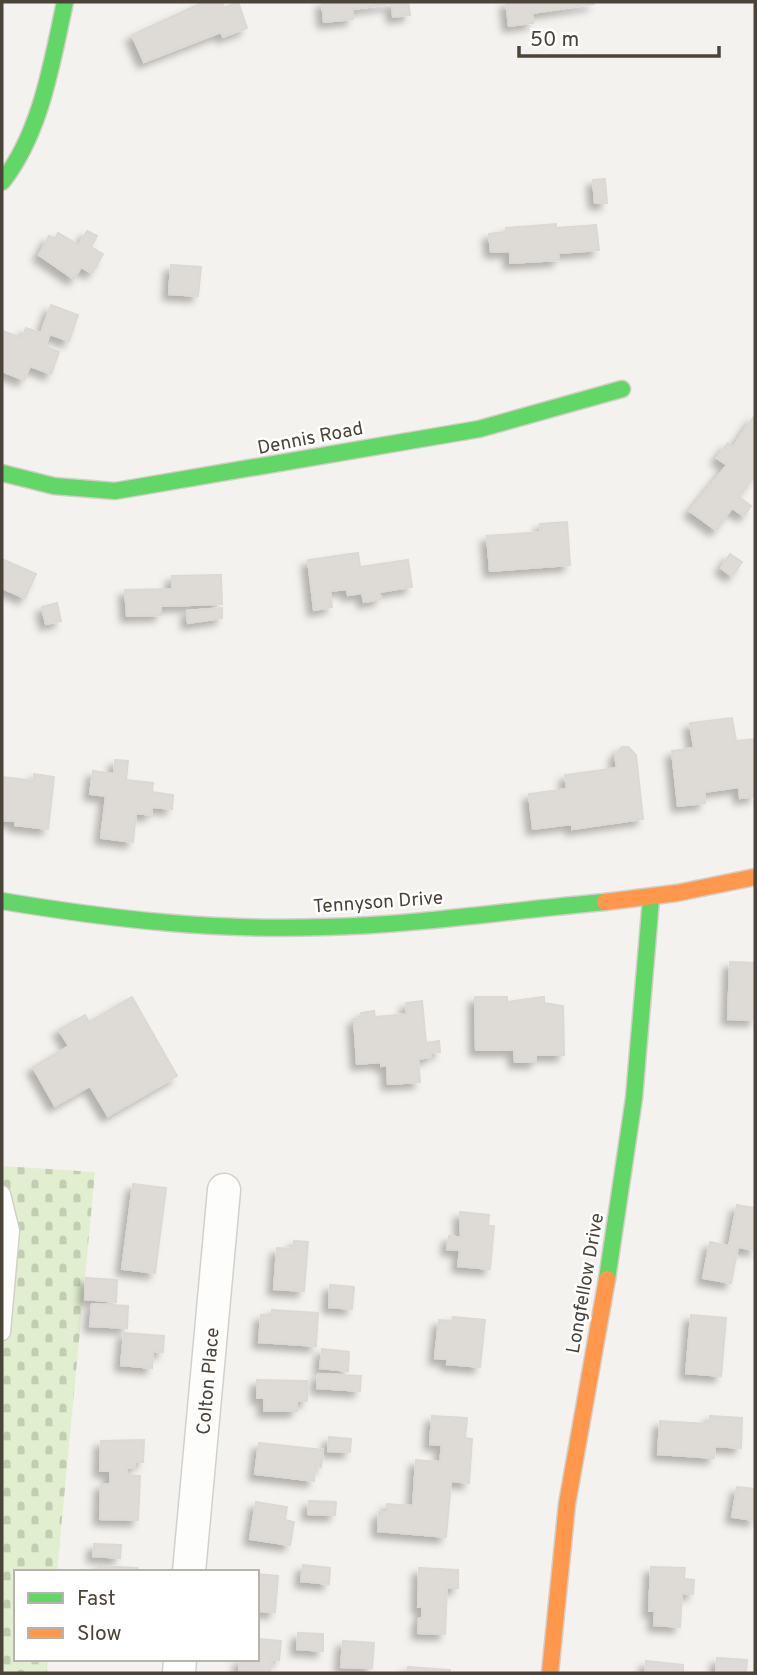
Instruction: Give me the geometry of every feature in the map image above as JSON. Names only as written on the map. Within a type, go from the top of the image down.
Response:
[{"type":"street","points":[[4,183],[50,75],[65,2]]},
{"type":"street","name":"Dennis Road","points":[[2,473],[54,486],[115,491],[479,429],[622,389]]},
{"type":"street","name":"Tennyson Drive","points":[[2,901],[93,916],[172,924],[318,927],[417,922],[651,899],[755,877]]},
{"type":"street","name":"Longfellow Drive","points":[[550,1673],[567,1504],[579,1426],[616,1236],[634,1098],[651,899]]},
{"type":"street","name":"Colton Place","points":[[189,1570],[224,1190]]},
{"type":"lane","points":[[2,1194],[11,1231],[2,1332]]},
{"type":"green space","points":[[2,1166],[95,1172],[57,1570],[14,1570],[14,1661],[48,1661],[47,1673],[2,1673]]},
{"type":"building","points":[[204,2],[222,2],[224,8],[238,2],[247,28],[223,37],[221,32],[144,62],[132,35]]},
{"type":"building","points":[[322,2],[408,2],[410,15],[393,17],[392,4],[352,9],[353,19],[324,22]]},
{"type":"building","points":[[506,2],[594,4],[532,13],[533,23],[509,26]]},
{"type":"building","points":[[605,179],[607,203],[595,203],[593,180]]},
{"type":"building","points":[[556,224],[556,228],[596,225],[599,250],[558,253],[559,260],[510,263],[510,251],[491,252],[489,234],[506,232],[506,228]]},
{"type":"building","points":[[87,231],[97,236],[91,247],[103,254],[92,273],[81,267],[74,279],[39,255],[49,236],[55,239],[58,233],[79,245]]},
{"type":"building","points":[[171,265],[201,267],[198,296],[169,294]]},
{"type":"building","points":[[51,305],[78,315],[69,341],[50,334],[45,346],[59,352],[51,374],[30,366],[24,380],[2,371],[2,331],[22,338],[26,328],[41,333]]},
{"type":"building","points":[[755,415],[755,475],[739,497],[751,506],[744,516],[732,508],[716,530],[690,511],[727,465],[717,458],[728,443],[733,447]]},
{"type":"building","points":[[567,522],[570,565],[490,571],[487,536],[541,532],[540,524]]},
{"type":"building","points":[[358,553],[360,567],[408,560],[412,587],[379,592],[381,599],[364,602],[362,593],[348,595],[347,589],[330,591],[332,607],[314,610],[308,560]]},
{"type":"building","points":[[730,554],[742,562],[732,576],[721,568]]},
{"type":"building","points":[[4,560],[36,574],[25,598],[2,588]]},
{"type":"building","points":[[221,575],[222,604],[161,606],[161,615],[127,616],[125,590],[172,589],[172,576]]},
{"type":"building","points":[[57,603],[61,621],[46,624],[42,607]]},
{"type":"building","points":[[222,608],[222,618],[188,623],[187,611]]},
{"type":"building","points":[[732,718],[736,741],[755,739],[755,796],[740,798],[739,787],[704,792],[705,803],[678,806],[672,751],[694,748],[690,723]]},
{"type":"building","points":[[622,747],[628,747],[636,755],[643,819],[572,829],[572,824],[533,829],[529,794],[567,789],[565,775],[617,768],[615,755]]},
{"type":"building","points":[[115,760],[128,761],[126,780],[153,783],[152,792],[173,795],[172,809],[152,807],[151,815],[136,813],[133,842],[101,838],[106,796],[90,794],[93,771],[114,774]]},
{"type":"building","points":[[34,774],[54,777],[48,829],[15,825],[15,821],[2,820],[2,777],[34,781]]},
{"type":"building","points":[[730,962],[755,963],[755,1020],[728,1019]]},
{"type":"building","points":[[132,997],[177,1076],[108,1116],[90,1086],[55,1106],[33,1067],[69,1046],[59,1030],[85,1015],[89,1022]]},
{"type":"building","points":[[475,997],[507,997],[507,1002],[544,997],[544,1003],[563,1006],[564,1055],[536,1055],[536,1062],[515,1062],[514,1050],[476,1050]]},
{"type":"building","points":[[422,1001],[426,1043],[439,1041],[440,1052],[418,1059],[420,1082],[388,1084],[387,1065],[381,1066],[381,1062],[357,1064],[354,1019],[362,1018],[361,1013],[374,1011],[375,1017],[407,1014],[406,1003]]},
{"type":"building","points":[[133,1184],[166,1188],[155,1273],[122,1269]]},
{"type":"building","points":[[737,1205],[755,1208],[755,1250],[738,1247],[731,1283],[703,1278],[710,1242],[729,1246]]},
{"type":"building","points":[[460,1212],[489,1215],[488,1226],[494,1226],[490,1269],[458,1266],[460,1250],[447,1249],[449,1236],[461,1238]]},
{"type":"building","points":[[294,1241],[308,1242],[304,1291],[274,1289],[277,1248],[293,1249]]},
{"type":"building","points":[[86,1278],[117,1280],[116,1302],[85,1299]]},
{"type":"building","points":[[330,1285],[354,1287],[352,1309],[329,1307]]},
{"type":"building","points":[[92,1304],[128,1306],[127,1328],[90,1326]]},
{"type":"building","points":[[272,1310],[318,1313],[316,1346],[259,1342],[261,1315],[271,1315]]},
{"type":"building","points":[[691,1315],[726,1318],[721,1376],[686,1373]]},
{"type":"building","points":[[453,1317],[485,1320],[480,1367],[447,1364],[448,1359],[435,1358],[439,1320],[452,1321]]},
{"type":"building","points":[[124,1333],[164,1336],[163,1352],[153,1351],[152,1368],[121,1365]]},
{"type":"building","points":[[322,1349],[349,1352],[348,1371],[320,1368]]},
{"type":"building","points":[[318,1374],[361,1376],[360,1391],[317,1388]]},
{"type":"building","points":[[257,1380],[307,1381],[307,1401],[297,1401],[297,1411],[264,1411],[264,1398],[257,1398]]},
{"type":"building","points":[[432,1416],[467,1418],[465,1438],[472,1439],[469,1483],[451,1481],[446,1537],[378,1531],[379,1512],[387,1513],[387,1504],[413,1506],[416,1460],[440,1462],[442,1445],[430,1444]]},
{"type":"building","points":[[710,1416],[742,1418],[741,1448],[715,1446],[714,1458],[658,1454],[660,1421],[709,1424]]},
{"type":"building","points":[[329,1437],[351,1439],[350,1452],[328,1451]]},
{"type":"building","points":[[144,1440],[143,1462],[135,1462],[135,1468],[127,1468],[126,1475],[140,1476],[138,1520],[100,1519],[101,1484],[110,1484],[110,1471],[100,1471],[101,1441]]},
{"type":"building","points":[[259,1443],[323,1450],[321,1467],[315,1466],[314,1481],[255,1474]]},
{"type":"building","points":[[737,1487],[755,1489],[755,1520],[732,1517]]},
{"type":"building","points":[[309,1501],[336,1502],[335,1515],[308,1514]]},
{"type":"building","points":[[256,1502],[287,1507],[285,1520],[294,1522],[290,1545],[250,1539]]},
{"type":"building","points":[[94,1544],[121,1545],[120,1558],[93,1556]]},
{"type":"building","points":[[303,1565],[330,1568],[329,1584],[301,1581]]},
{"type":"building","points":[[99,1566],[137,1568],[136,1570],[99,1570]]},
{"type":"building","points":[[651,1567],[685,1568],[684,1579],[694,1580],[693,1594],[682,1593],[680,1627],[654,1625],[655,1611],[649,1611]]},
{"type":"building","points":[[419,1568],[458,1570],[458,1588],[447,1588],[445,1634],[418,1633],[419,1618],[422,1618],[422,1607],[418,1607]]},
{"type":"building","points":[[259,1574],[278,1576],[275,1612],[259,1611]]},
{"type":"building","points":[[298,1633],[323,1634],[323,1651],[297,1649]]},
{"type":"building","points":[[259,1639],[281,1641],[279,1660],[272,1659],[270,1673],[239,1670],[240,1661],[259,1661]]},
{"type":"building","points":[[343,1641],[374,1643],[372,1668],[341,1667]]},
{"type":"building","points":[[717,1658],[747,1660],[746,1673],[716,1673]]},
{"type":"building","points":[[646,1661],[683,1665],[683,1673],[645,1673]]},
{"type":"building","points":[[408,1667],[450,1670],[450,1673],[407,1673]]},
{"type":"traffic: fast","points":[[2,182],[15,163],[36,119],[50,72],[65,2]]},
{"type":"traffic: fast","points":[[2,473],[54,486],[115,491],[479,429],[622,389]]},
{"type":"traffic: fast","points":[[607,1279],[634,1098],[651,899]]},
{"type":"traffic: fast","points":[[2,901],[163,922],[284,928],[360,926],[605,902]]},
{"type":"traffic: slow","points":[[605,902],[677,893],[755,877]]},
{"type":"traffic: slow","points":[[550,1673],[567,1504],[607,1279]]}]
